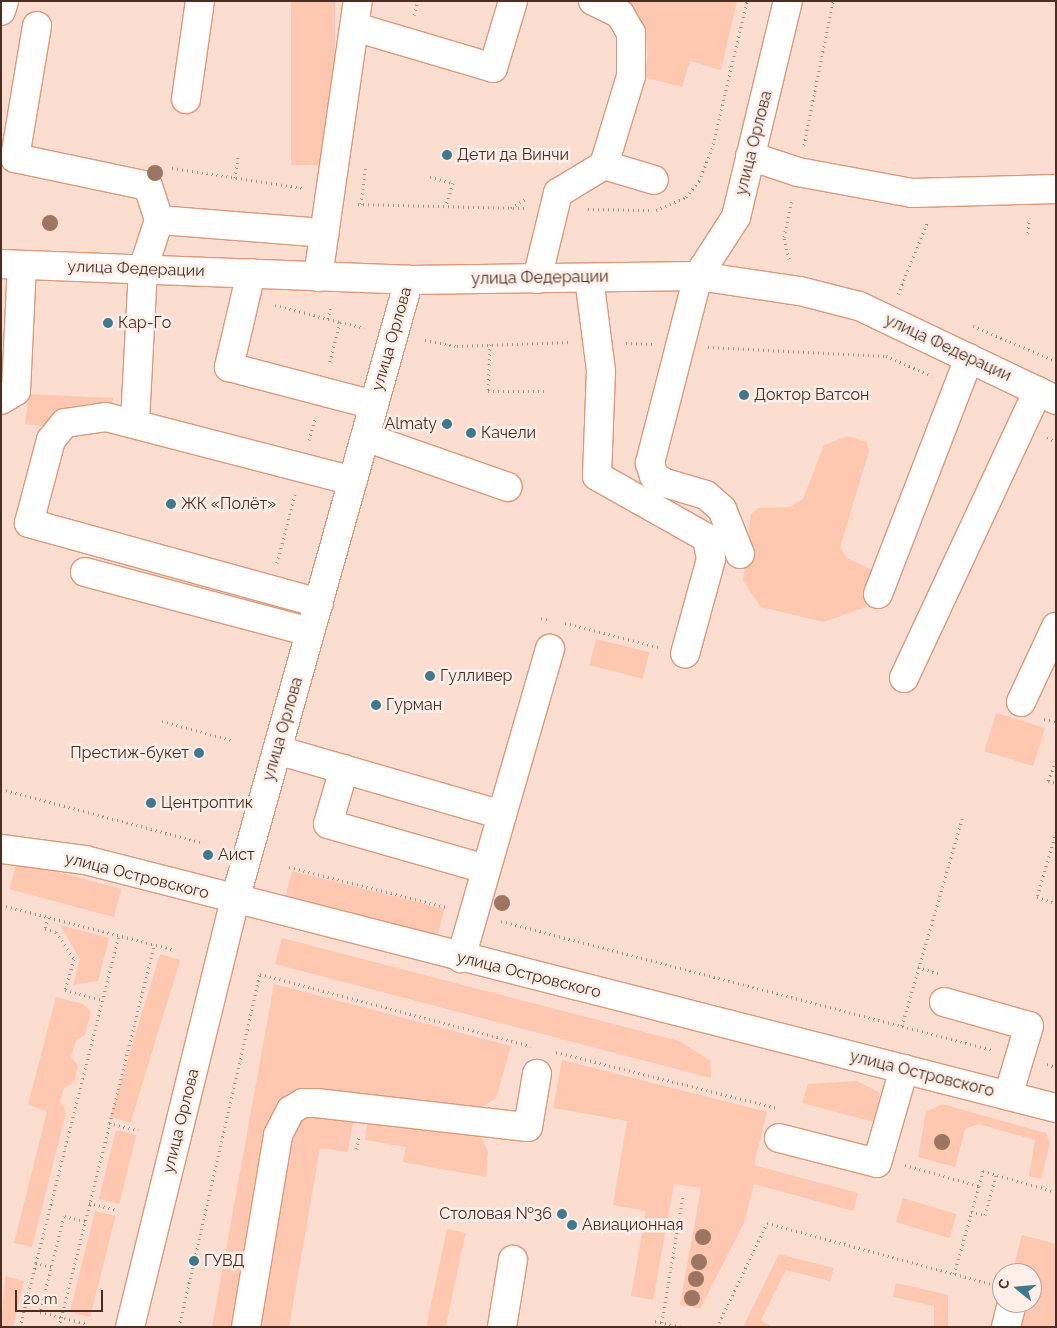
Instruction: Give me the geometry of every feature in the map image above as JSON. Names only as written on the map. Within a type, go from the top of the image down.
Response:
[{"type":"street","points":[[1,11],[4,1]]},
{"type":"street","points":[[186,99],[200,1]]},
{"type":"street","points":[[325,288],[324,233],[356,14],[493,68],[513,1]]},
{"type":"street","points":[[537,279],[544,201],[604,165],[631,76],[631,34],[620,14],[594,1]]},
{"type":"street","name":"улица Орлова","points":[[740,554],[722,509],[706,495],[664,483],[654,476],[650,464],[698,276],[736,217],[788,1]]},
{"type":"street","points":[[37,26],[15,158],[148,186],[159,220],[143,269],[135,421]]},
{"type":"street","points":[[750,156],[800,160],[912,193],[1056,189]]},
{"type":"street","points":[[604,165],[654,180]]},
{"type":"street","points":[[159,220],[324,233]]},
{"type":"street","points":[[1,400],[16,390],[11,264]]},
{"type":"street","name":"улица Федерации","points":[[11,264],[251,273],[325,288],[409,280],[698,276],[859,306],[1047,396]]},
{"type":"street","points":[[251,273],[247,301],[229,367],[374,405]]},
{"type":"street","points":[[589,278],[602,371],[597,476],[708,538],[711,559],[686,654]]},
{"type":"street","name":"улица Орлова","points":[[130,1327],[235,900],[409,280]]},
{"type":"street","points":[[878,594],[969,358]]},
{"type":"street","points":[[904,678],[1024,422],[1047,396]]},
{"type":"street","points":[[318,603],[28,523],[56,430],[80,418],[135,421],[353,481]]},
{"type":"street","points":[[365,438],[508,488]]},
{"type":"street","points":[[85,572],[310,632]]},
{"type":"street","points":[[1021,702],[1056,627]]},
{"type":"street","points":[[461,958],[550,649]]},
{"type":"street","points":[[277,750],[502,815]]},
{"type":"street","points":[[344,769],[328,824],[486,869]]},
{"type":"street","name":"улица Островского","points":[[1,849],[85,860],[461,958],[1056,1108]]},
{"type":"street","points":[[944,1002],[1029,1026],[1008,1096]]},
{"type":"street","points":[[246,1327],[278,1135],[291,1110],[303,1103],[316,1103],[528,1127],[541,1057]]},
{"type":"street","points":[[779,1138],[877,1163],[904,1070]]},
{"type":"street","points":[[502,1327],[514,1260]]},
{"type":"street","points":[[1006,1327],[1010,1313]]},
{"type":"path","points":[[351,204],[510,208],[544,201],[663,211],[686,197],[699,181],[712,149],[747,1]]},
{"type":"path","points":[[794,262],[784,249],[784,237],[833,1]]},
{"type":"path","points":[[235,178],[238,156]]},
{"type":"path","points":[[361,204],[366,161]]},
{"type":"path","points":[[172,168],[310,189]]},
{"type":"path","points":[[430,177],[453,183],[446,206]]},
{"type":"path","points":[[510,208],[544,201]]},
{"type":"path","points":[[898,294],[929,220]]},
{"type":"path","points":[[325,288],[328,319]]},
{"type":"path","points":[[891,291],[907,298]]},
{"type":"path","points":[[247,301],[364,328]]},
{"type":"path","points":[[270,590],[340,322]]},
{"type":"path","points":[[968,324],[1056,361]]},
{"type":"path","points":[[425,340],[457,346],[598,341],[886,356],[957,387]]},
{"type":"path","points":[[490,344],[488,391],[546,391]]},
{"type":"path","points":[[1024,422],[1056,442]]},
{"type":"path","points":[[541,618],[686,654]]},
{"type":"path","points":[[162,721],[231,740]]},
{"type":"path","points":[[1056,761],[1048,781],[1056,783]]},
{"type":"path","points":[[1,789],[204,843]]},
{"type":"path","points":[[902,1026],[962,819]]},
{"type":"path","points":[[1056,832],[1036,897],[1056,903]]},
{"type":"path","points":[[289,867],[1056,1066]]},
{"type":"path","points":[[1,905],[175,950]]},
{"type":"path","points":[[48,917],[45,929],[56,932],[74,959],[65,990],[102,1000]]},
{"type":"path","points":[[20,1327],[119,935]]},
{"type":"path","points":[[59,1327],[154,945]]},
{"type":"path","points":[[179,1327],[260,974],[541,1057],[788,1111]]},
{"type":"path","points":[[109,1123],[138,1130]]},
{"type":"path","points":[[885,1136],[905,1165],[979,1186]]},
{"type":"path","points":[[954,1274],[983,1171],[1056,1192]]},
{"type":"path","points":[[971,1212],[984,1215],[996,1175]]},
{"type":"path","points":[[661,1327],[683,1196]]},
{"type":"path","points":[[89,1203],[117,1210]]},
{"type":"path","points":[[85,1221],[64,1216],[40,1312],[88,1324]]},
{"type":"path","points":[[717,1327],[767,1223],[992,1284]]},
{"type":"path","points":[[36,1263],[51,1267]]},
{"type":"path","points":[[655,1321],[682,1327]]},
{"type":"shaded area","points":[[291,1],[335,1],[335,165],[291,165]]},
{"type":"shaded area","points":[[622,1],[737,1],[721,70],[690,61],[682,87],[643,77],[648,55],[645,36]]},
{"type":"shaded area","points":[[29,394],[113,398],[112,407],[61,412],[41,426],[25,424]]},
{"type":"shaded area","points":[[848,436],[866,442],[869,451],[840,547],[847,558],[873,570],[872,598],[863,608],[824,622],[761,607],[743,581],[751,514],[758,508],[790,507],[803,499],[824,445]]},
{"type":"shaded area","points":[[596,639],[649,652],[643,679],[589,665]]},
{"type":"shaded area","points":[[996,713],[1045,728],[1033,766],[984,751]]},
{"type":"shaded area","points":[[17,861],[121,889],[114,917],[9,889]]},
{"type":"shaded area","points":[[292,871],[444,909],[437,938],[285,900]]},
{"type":"shaded area","points":[[60,925],[109,938],[98,981],[73,985],[80,959]]},
{"type":"shaded area","points":[[282,938],[679,1041],[710,1060],[711,1078],[275,964]]},
{"type":"shaded area","points":[[160,954],[180,960],[130,1123],[110,1117]]},
{"type":"shaded area","points":[[274,984],[511,1046],[496,1098],[477,1110],[295,1096],[237,1327],[212,1327]]},
{"type":"shaded area","points":[[56,997],[83,1004],[91,1012],[85,1035],[76,1040],[71,1057],[78,1066],[74,1082],[64,1088],[60,1101],[66,1113],[32,1247],[14,1243],[47,1111],[28,1105]]},
{"type":"shaded area","points":[[562,1060],[767,1112],[754,1165],[858,1193],[853,1211],[754,1184],[744,1223],[700,1309],[680,1305],[701,1188],[674,1184],[653,1300],[631,1296],[646,1211],[613,1205],[627,1121],[553,1108]]},
{"type":"shaded area","points":[[857,1081],[880,1093],[874,1122],[802,1103],[808,1084]]},
{"type":"shaded area","points":[[942,1104],[1046,1133],[1050,1143],[1041,1179],[1029,1176],[1035,1140],[979,1124],[965,1129],[955,1167],[918,1157],[926,1112]]},
{"type":"shaded area","points":[[301,1114],[354,1115],[348,1152],[320,1148],[289,1327],[253,1327],[288,1131]]},
{"type":"shaded area","points":[[368,1116],[479,1132],[488,1151],[486,1177],[403,1162],[406,1147],[365,1140]]},
{"type":"shaded area","points":[[116,1130],[136,1135],[119,1204],[99,1199]]},
{"type":"shaded area","points":[[903,1198],[957,1214],[949,1238],[896,1222]]},
{"type":"shaded area","points":[[95,1211],[115,1216],[90,1317],[70,1312]]},
{"type":"shaded area","points":[[447,1229],[466,1233],[446,1327],[426,1327]]},
{"type":"shaded area","points":[[1022,1235],[1056,1244],[1056,1327],[1018,1327],[1022,1313],[1042,1313],[1042,1263],[1015,1263]]},
{"type":"shaded area","points":[[779,1254],[834,1268],[830,1281],[786,1270],[761,1320],[772,1327],[743,1327]]},
{"type":"shaded area","points":[[5,1276],[24,1281],[13,1327],[1,1327]]},
{"type":"shaded area","points":[[896,1283],[948,1295],[948,1327],[934,1327],[934,1306],[893,1297]]},
{"type":"place","name":"Дети да Винчи","points":[[447,155]]},
{"type":"place","name":"Кар-Го","points":[[108,323]]},
{"type":"place","name":"Доктор Ватсон","points":[[744,395]]},
{"type":"place","name":"Almaty","points":[[447,424]]},
{"type":"place","name":"Качели","points":[[471,433]]},
{"type":"place","name":"ЖК «Полёт»","points":[[171,504]]},
{"type":"place","name":"Гулливер","points":[[430,676]]},
{"type":"place","name":"Гурман","points":[[376,705]]},
{"type":"place","name":"Престиж-букет","points":[[199,753]]},
{"type":"place","name":"Центроптик","points":[[151,803]]},
{"type":"place","name":"Аист","points":[[208,855]]},
{"type":"place","name":"Столовая №36","points":[[562,1214]]},
{"type":"place","name":"Авиационная","points":[[572,1225]]},
{"type":"place","name":"ГУВД","points":[[194,1261]]}]
